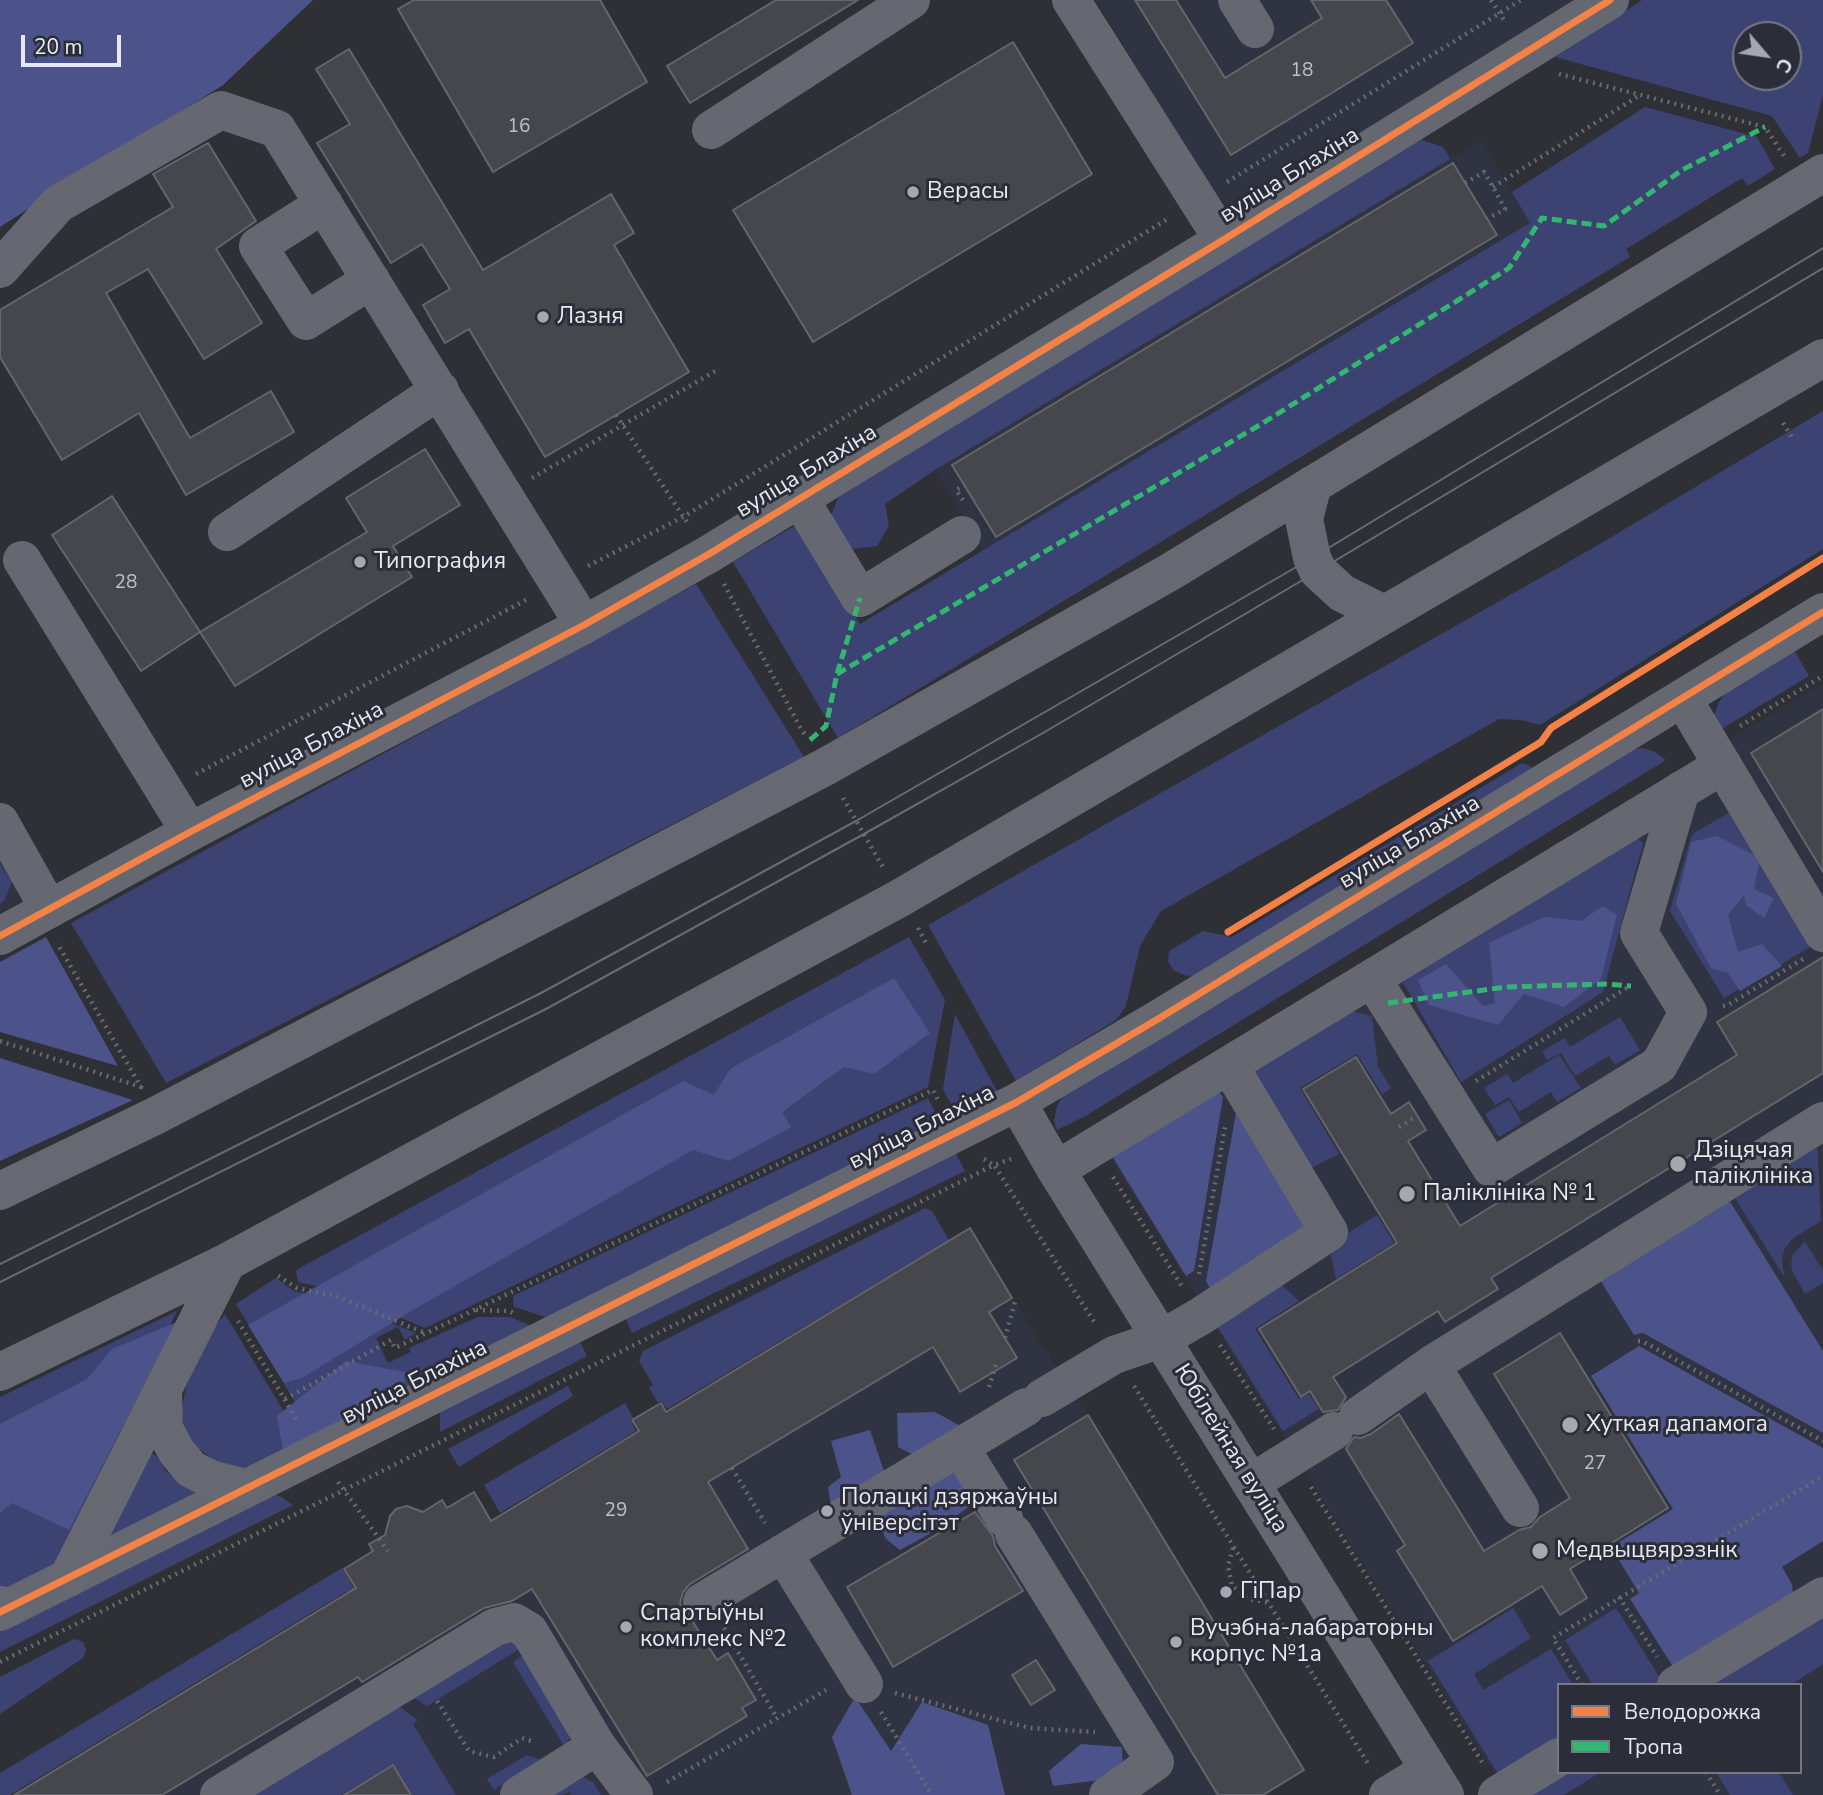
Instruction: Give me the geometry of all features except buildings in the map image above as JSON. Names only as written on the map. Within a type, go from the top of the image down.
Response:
[{"type":"main road","points":[[0,1191],[155,1116],[825,767],[1170,572],[1822,170]]},
{"type":"main road","points":[[0,1372],[227,1262],[900,898],[1823,358]]},
{"type":"main road","points":[[1313,485],[1304,519],[1312,558],[1318,571],[1342,593],[1384,614]]},
{"type":"main road","points":[[68,1578],[227,1262]]},
{"type":"main road","points":[[163,1389],[164,1428],[176,1451],[191,1469],[211,1479],[245,1488]]},
{"type":"street","points":[[711,130],[911,0]]},
{"type":"street","name":"вуліца Блахіна","points":[[0,936],[190,832],[584,625],[800,499],[1610,0]]},
{"type":"street","points":[[1076,2],[1223,240]]},
{"type":"street","points":[[0,269],[58,204],[221,110],[277,129],[584,625]]},
{"type":"street","points":[[324,204],[258,246],[306,321],[371,280]]},
{"type":"street","points":[[228,532],[439,390]]},
{"type":"street","points":[[800,499],[860,598],[962,535]]},
{"type":"street","points":[[22,560],[190,832]]},
{"type":"street","name":"вуліца Блахіна","points":[[3,1608],[68,1578],[1017,1102],[1170,1012],[1823,612]]},
{"type":"street","points":[[1683,699],[1723,765],[1817,944]]},
{"type":"street","points":[[1056,1170],[1231,1070],[1723,765]]},
{"type":"street","points":[[1373,980],[1491,1168],[1659,1065],[1688,1012],[1639,933],[1681,790]]},
{"type":"street","points":[[0,822],[45,912]]},
{"type":"street","points":[[704,1600],[1114,1355],[1161,1339],[1329,1232],[1231,1070]]},
{"type":"street","name":"Юбілейная вуліца","points":[[1017,1102],[1056,1170],[1437,1782]]},
{"type":"street","points":[[1251,1483],[1431,1365],[1823,1121]]},
{"type":"street","points":[[1431,1365],[1520,1508]]},
{"type":"street","points":[[960,1447],[1155,1762],[1108,1795]]},
{"type":"street","points":[[783,1553],[860,1678]]},
{"type":"street","points":[[1668,1674],[1823,1596]]},
{"type":"street","points":[[219,1795],[495,1627],[514,1622],[529,1631],[588,1752],[646,1791]]},
{"type":"street","points":[[519,1795],[588,1752]]},
{"type":"street","points":[[1497,1795],[1557,1758]]},
{"type":"street","points":[[1381,1784],[1437,1782]]},
{"type":"path","points":[[1491,0],[1535,68],[1765,127],[1777,145]]},
{"type":"path","points":[[166,790],[683,517],[1521,0]]},
{"type":"path","points":[[1493,187],[1641,94]]},
{"type":"path","points":[[1465,183],[1484,172],[1505,209],[1488,219]]},
{"type":"path","points":[[505,495],[717,370]]},
{"type":"path","points":[[825,767],[926,943]]},
{"type":"path","points":[[0,1041],[141,1087],[45,912]]},
{"type":"path","points":[[1688,1012],[1728,1005],[1817,944]]},
{"type":"path","points":[[1447,1098],[1660,968]]},
{"type":"path","points":[[1199,1278],[1231,1070]]},
{"type":"path","points":[[285,1399],[391,1340],[394,1348],[933,1090]]},
{"type":"path","points":[[0,1662],[994,1165],[1381,1784]]},
{"type":"path","points":[[274,1274],[297,1287],[336,1296],[426,1333]]},
{"type":"path","points":[[1005,1338],[1015,1302]]},
{"type":"path","points":[[1638,1340],[1823,1441]]},
{"type":"path","points":[[732,1468],[783,1553]]},
{"type":"path","points":[[1581,1683],[1553,1638],[1823,1476]]},
{"type":"path","points":[[1234,1547],[1228,1566],[1232,1586],[1248,1599],[1268,1603]]},
{"type":"path","points":[[1619,1597],[1668,1674]]},
{"type":"path","points":[[704,1600],[776,1718]]},
{"type":"path","points":[[738,1670],[746,1666]]},
{"type":"path","points":[[420,1673],[469,1751],[494,1757],[522,1738],[588,1752]]},
{"type":"path","points":[[646,1791],[776,1718],[860,1678],[1030,1728],[1137,1734]]},
{"type":"path","points":[[860,1678],[932,1795]]},
{"type":"path","points":[[1707,1774],[1720,1795]]},
{"type":"shaded area","points":[[0,0],[313,0],[223,85],[0,227]]},
{"type":"shaded area","points":[[1096,0],[1580,0],[1250,207],[1230,206],[1214,195]]},
{"type":"shaded area","points":[[1642,0],[1823,0],[1823,95],[1808,153],[1800,158],[1772,116],[1555,57]]},
{"type":"shaded area","points":[[1645,107],[1757,137],[1775,169],[1748,186],[1742,178],[1626,249],[1630,257],[838,738],[733,562],[796,525],[860,624],[1530,223],[1512,192]]},
{"type":"shaded area","points":[[1416,138],[1443,147],[1450,159],[935,470],[885,504],[889,526],[877,546],[853,549],[836,535],[830,518],[838,498]]},
{"type":"shaded area","points":[[1481,140],[1531,223],[984,552],[935,470]]},
{"type":"shaded area","points":[[1823,411],[1823,549],[1540,725],[1521,720],[1499,719],[1161,911],[1140,946],[1126,1006],[1116,1020],[1016,1081],[928,925],[1593,548]]},
{"type":"shaded area","points":[[696,584],[804,757],[166,1083],[71,923]]},
{"type":"shaded area","points":[[1793,648],[1809,676],[1715,733],[1713,719],[1728,687]]},
{"type":"shaded area","points":[[1823,683],[1823,1795],[1507,1795],[1091,1127]]},
{"type":"shaded area","points":[[1642,748],[1655,752],[1666,760],[1087,1115],[1057,1130],[1054,1121],[1057,1106],[1064,1094],[1627,749]]},
{"type":"shaded area","points":[[1522,763],[1540,770],[1202,975],[1187,976],[1173,970],[1168,961],[1169,951],[1203,931],[1232,937]]},
{"type":"shaded area","points":[[1736,809],[1817,943],[1724,998],[1670,911],[1692,834]]},
{"type":"shaded area","points":[[1717,836],[1760,858],[1754,889],[1774,898],[1764,918],[1746,905],[1744,895],[1728,915],[1738,952],[1762,944],[1782,966],[1740,991],[1728,973],[1711,968],[1676,904],[1691,842]]},
{"type":"shaded area","points":[[1636,838],[1643,843],[1603,992],[1461,1082],[1401,979]]},
{"type":"shaded area","points":[[0,855],[25,898],[0,912]]},
{"type":"shaded area","points":[[0,864],[12,882],[0,904]]},
{"type":"shaded area","points":[[1603,906],[1617,915],[1601,979],[1564,1007],[1524,994],[1498,1025],[1429,1005],[1418,980],[1446,964],[1483,1006],[1495,1003],[1489,943],[1544,917],[1581,921]]},
{"type":"shaded area","points":[[46,937],[118,1066],[0,1032],[0,962]]},
{"type":"shaded area","points":[[909,937],[945,1000],[928,1087],[425,1328],[334,1290],[298,1282],[296,1270]]},
{"type":"shaded area","points":[[894,978],[930,1033],[874,1074],[844,1067],[782,1112],[791,1127],[729,1161],[693,1150],[413,1310],[302,1378],[284,1383],[248,1325],[683,1081],[714,1095],[730,1069]]},
{"type":"shaded area","points":[[1351,1011],[1372,1016],[1378,1067],[1391,1088],[1382,1094],[1357,1054],[1300,1088],[1339,1154],[1303,1172],[1244,1074]]},
{"type":"shaded area","points":[[955,1014],[997,1091],[956,1114],[943,1089]]},
{"type":"shaded area","points":[[1620,1017],[1640,1050],[1615,1065],[1609,1056],[1575,1076],[1561,1053],[1547,1060],[1542,1051],[1565,1038],[1570,1047]]},
{"type":"shaded area","points":[[1559,1055],[1581,1088],[1557,1102],[1551,1092],[1519,1112],[1509,1097],[1495,1105],[1484,1088],[1507,1074],[1513,1083]]},
{"type":"shaded area","points":[[0,1058],[133,1100],[0,1161]]},
{"type":"shaded area","points":[[1219,1092],[1223,1097],[1194,1271],[1186,1276],[1112,1156]]},
{"type":"shaded area","points":[[928,1098],[941,1124],[552,1319],[514,1307],[513,1296]]},
{"type":"shaded area","points":[[1509,1100],[1522,1123],[1499,1137],[1485,1114]]},
{"type":"shaded area","points":[[1237,1107],[1316,1227],[1213,1294],[1206,1281]]},
{"type":"shaded area","points":[[1817,1140],[1821,1221],[1792,1239],[1784,1250],[1782,1262],[1785,1278],[1731,1192]]},
{"type":"shaded area","points":[[954,1150],[965,1171],[632,1333],[623,1312]]},
{"type":"shaded area","points":[[1726,1195],[1823,1351],[1823,1433],[1643,1333],[1634,1335],[1597,1275]]},
{"type":"shaded area","points":[[925,1208],[932,1211],[949,1240],[667,1409],[661,1401],[658,1403],[649,1388],[653,1385],[639,1361],[643,1351]]},
{"type":"shaded area","points":[[1377,1215],[1394,1243],[1336,1279],[1329,1245]]},
{"type":"shaded area","name":"Полацкі дзяржаўны ўніверсітэт","points":[[970,1228],[1088,1415],[1304,1770],[1263,1795],[14,1795],[346,1594],[350,1599],[359,1593],[344,1569],[474,1492],[495,1527],[504,1522],[500,1515],[638,1431],[632,1420],[661,1403],[667,1412]]},
{"type":"shaded area","points":[[1805,1242],[1823,1270],[1823,1283],[1805,1294],[1791,1264],[1793,1254]]},
{"type":"shaded area","points":[[276,1278],[294,1291],[333,1299],[416,1333],[405,1340],[398,1327],[376,1338],[388,1363],[411,1352],[409,1348],[478,1317],[510,1317],[545,1332],[319,1442],[236,1304]]},
{"type":"shaded area","points":[[1275,1279],[1299,1301],[1255,1329],[1299,1399],[1309,1394],[1319,1409],[1283,1431],[1212,1318]]},
{"type":"shaded area","points":[[177,1311],[53,1572],[0,1591],[0,1397]]},
{"type":"shaded area","points":[[225,1314],[306,1448],[233,1473],[188,1441],[181,1412],[186,1387],[202,1343]]},
{"type":"shaded area","points":[[177,1322],[69,1530],[12,1503],[0,1513],[0,1424],[87,1379],[112,1349]]},
{"type":"shaded area","points":[[576,1334],[587,1356],[440,1432],[440,1412]]},
{"type":"shaded area","points":[[1639,1346],[1823,1448],[1823,1541],[1782,1567],[1792,1584],[1793,1594],[1677,1673],[1630,1599],[1639,1593],[1611,1547],[1673,1509],[1591,1376]]},
{"type":"shaded area","points":[[346,1361],[405,1372],[403,1394],[284,1456],[277,1416]]},
{"type":"shaded area","points":[[568,1386],[573,1396],[459,1467],[448,1449]]},
{"type":"shaded area","points":[[625,1403],[636,1431],[500,1513],[484,1485]]},
{"type":"shaded area","points":[[935,1412],[966,1429],[973,1504],[933,1532],[900,1550],[885,1538],[877,1511],[832,1512],[828,1487],[841,1477],[831,1441],[870,1430],[884,1471],[945,1471],[898,1447],[897,1413]]},
{"type":"shaded area","points":[[148,1451],[156,1456],[166,1471],[186,1487],[216,1496],[91,1556]]},
{"type":"shaded area","points":[[263,1493],[280,1496],[293,1505],[0,1652],[0,1625]]},
{"type":"shaded area","points":[[342,1568],[357,1593],[350,1597],[346,1592],[10,1795],[0,1795],[0,1773]]},
{"type":"shaded area","points":[[1513,1608],[1531,1638],[1474,1674],[1483,1690],[1551,1649],[1572,1683],[1557,1683],[1557,1746],[1501,1779],[1428,1661]]},
{"type":"shaded area","points":[[1616,1608],[1662,1681],[1592,1683],[1565,1640]]},
{"type":"shaded area","points":[[1823,1608],[1823,1664],[1794,1683],[1701,1683]]},
{"type":"shaded area","points":[[74,1639],[83,1642],[86,1650],[83,1658],[0,1714],[0,1677]]},
{"type":"shaded area","points":[[503,1640],[514,1642],[521,1648],[427,1706],[411,1696]]},
{"type":"shaded area","points":[[525,1654],[570,1738],[564,1746],[513,1662]]},
{"type":"shaded area","points":[[855,1697],[891,1751],[922,1702],[988,1725],[1005,1795],[852,1795],[832,1737]]},
{"type":"shaded area","points":[[394,1703],[418,1720],[413,1724],[456,1795],[412,1795],[393,1764],[341,1795],[243,1795]]},
{"type":"shaded area","points":[[1081,1744],[1122,1747],[1123,1777],[1053,1786],[1049,1771]]},
{"type":"shaded area","points":[[527,1755],[542,1760],[494,1790],[487,1779]]},
{"type":"shaded area","points":[[1557,1773],[1598,1774],[1564,1795],[1517,1795]]},
{"type":"shaded area","points":[[1717,1774],[1780,1774],[1793,1795],[1730,1795]]},
{"type":"shaded area","points":[[583,1777],[593,1782],[601,1795],[572,1795],[569,1792],[563,1795],[545,1795]]},
{"type":"tram line","points":[[0,1264],[541,993],[856,821],[1312,558],[1823,248]]},
{"type":"tram line","points":[[0,1282],[546,1009],[864,834],[1043,733],[1318,571],[1823,268]]},
{"type":"marked path","points":[[837,674],[1263,423],[1509,268],[1542,218],[1604,226],[1682,170],[1765,127]]},
{"type":"marked path","points":[[810,740],[826,726],[837,674],[860,598]]},
{"type":"marked path","points":[[1388,1003],[1506,987],[1605,984],[1631,986]]},
{"type":"cycle path","points":[[0,936],[190,832],[584,625],[709,554],[1610,0]]},
{"type":"cycle path","points":[[1228,932],[1541,742],[1551,728],[1823,558]]},
{"type":"cycle path","points":[[0,1612],[1017,1102],[1158,1019],[1823,612]]},
{"type":"place","name":"Верасы","points":[[913,192]]},
{"type":"place","name":"Лазня","points":[[543,317]]},
{"type":"place","name":"Типография","points":[[360,562]]},
{"type":"place","name":"Дзіцячая паліклініка","points":[[1678,1164]]},
{"type":"place","name":"Паліклініка № 1","points":[[1407,1194]]},
{"type":"place","name":"Хуткая дапамога","points":[[1570,1425]]},
{"type":"place","name":"Полацкі дзяржаўны ўніверсітэт","points":[[827,1511]]},
{"type":"place","name":"Медвыцвярэзнік","points":[[1540,1551]]},
{"type":"place","name":"ГіПар","points":[[1226,1592]]},
{"type":"place","name":"Спартыўны комплекс №2","points":[[626,1627]]},
{"type":"place","name":"Вучэбна-лабараторны корпус №1а","points":[[1176,1642]]}]
